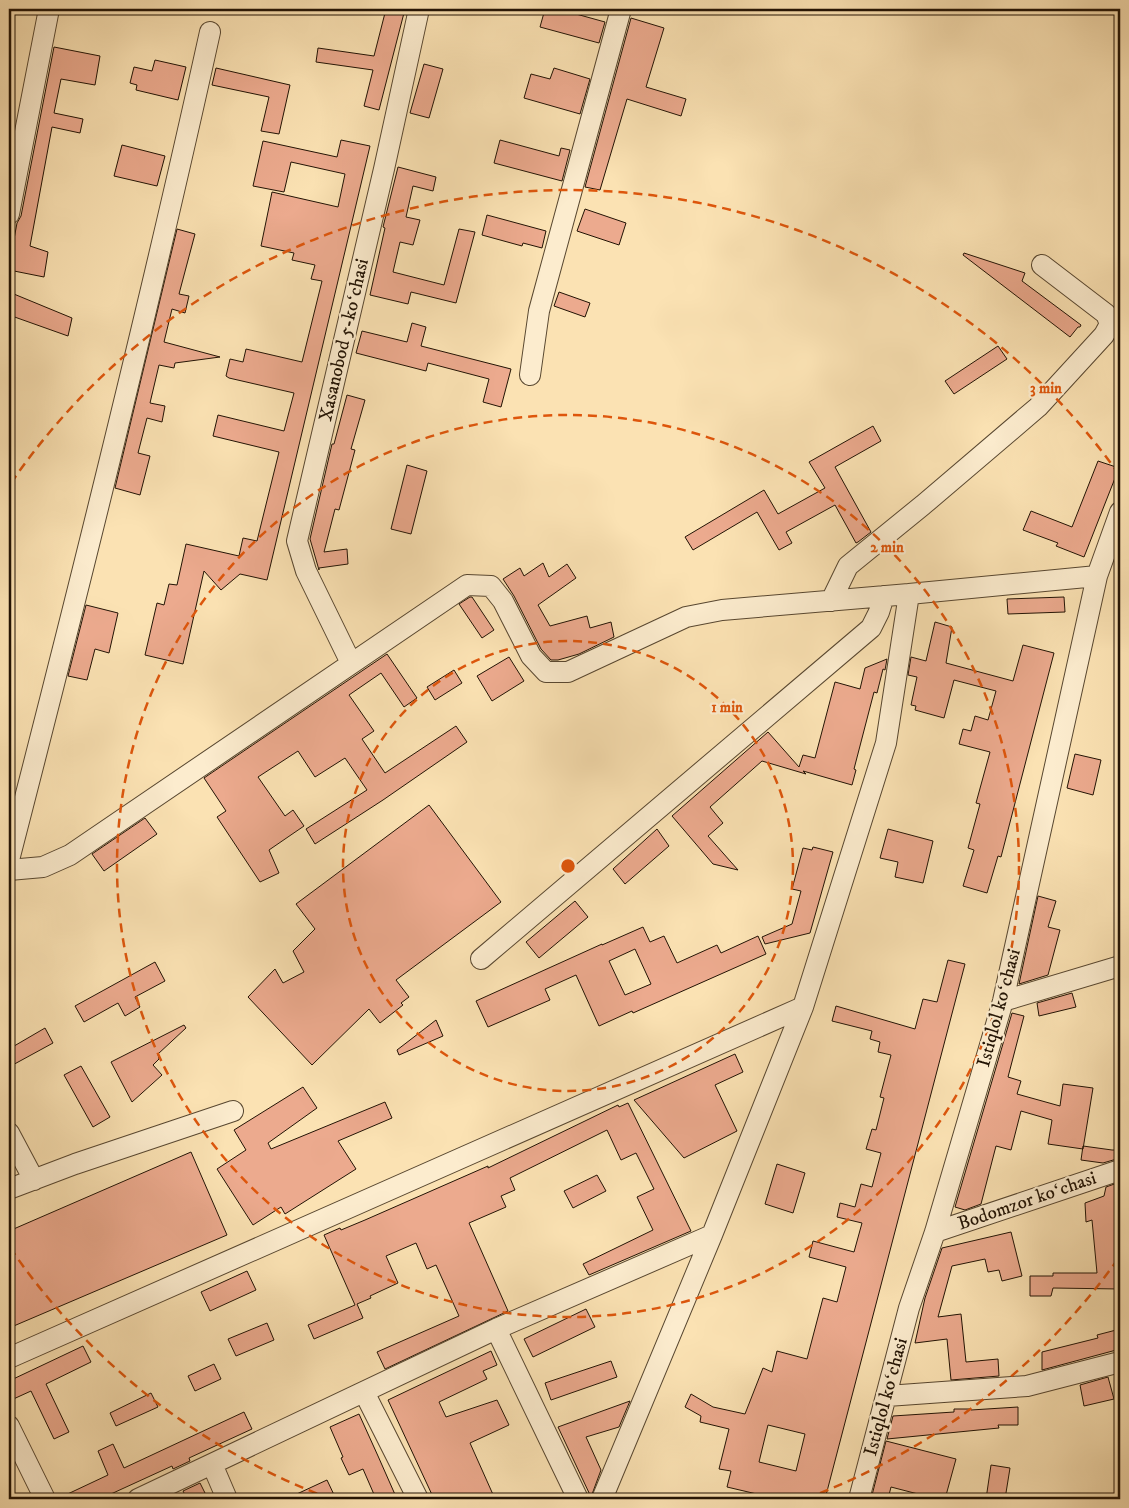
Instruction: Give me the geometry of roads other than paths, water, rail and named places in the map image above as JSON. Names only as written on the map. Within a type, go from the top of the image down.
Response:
[{"type":"street","points":[[9,214],[49,9]]},
{"type":"street","name":"Xasanobod 5-koʻchasi","points":[[351,663],[306,571],[297,541],[384,169],[419,9]]},
{"type":"street","points":[[530,375],[539,311],[622,9]]},
{"type":"street","points":[[9,860],[73,612],[178,179],[210,32]]},
{"type":"street","points":[[831,601],[848,566],[1038,407],[1104,335],[1110,324],[1106,314],[1042,265]]},
{"type":"street","name":"Istiqlol koʻchasi","points":[[860,1499],[909,1308],[935,1232],[1003,1001],[1097,576],[1118,523]]},
{"type":"street","points":[[9,870],[43,867],[70,855],[467,585],[491,586],[503,601],[531,656],[546,672],[568,672],[686,617],[722,610],[1097,576]]},
{"type":"street","points":[[602,1499],[712,1235],[803,1007],[886,743],[909,594]]},
{"type":"street","points":[[481,959],[871,628],[884,596]]},
{"type":"street","points":[[1003,1001],[1120,966]]},
{"type":"street","points":[[9,1358],[803,1007]]},
{"type":"street","points":[[9,1189],[233,1111]]},
{"type":"street","points":[[9,1133],[34,1180]]},
{"type":"street","name":"Bodomzor koʻchasi","points":[[935,1232],[1120,1170]]},
{"type":"street","points":[[138,1499],[496,1329],[712,1235]]},
{"type":"street","points":[[496,1329],[578,1499]]},
{"type":"street","points":[[887,1396],[1027,1386],[1120,1362]]},
{"type":"street","points":[[364,1392],[418,1499]]},
{"type":"street","points":[[9,1426],[45,1499]]},
{"type":"street","points":[[212,1464],[227,1499]]}]
